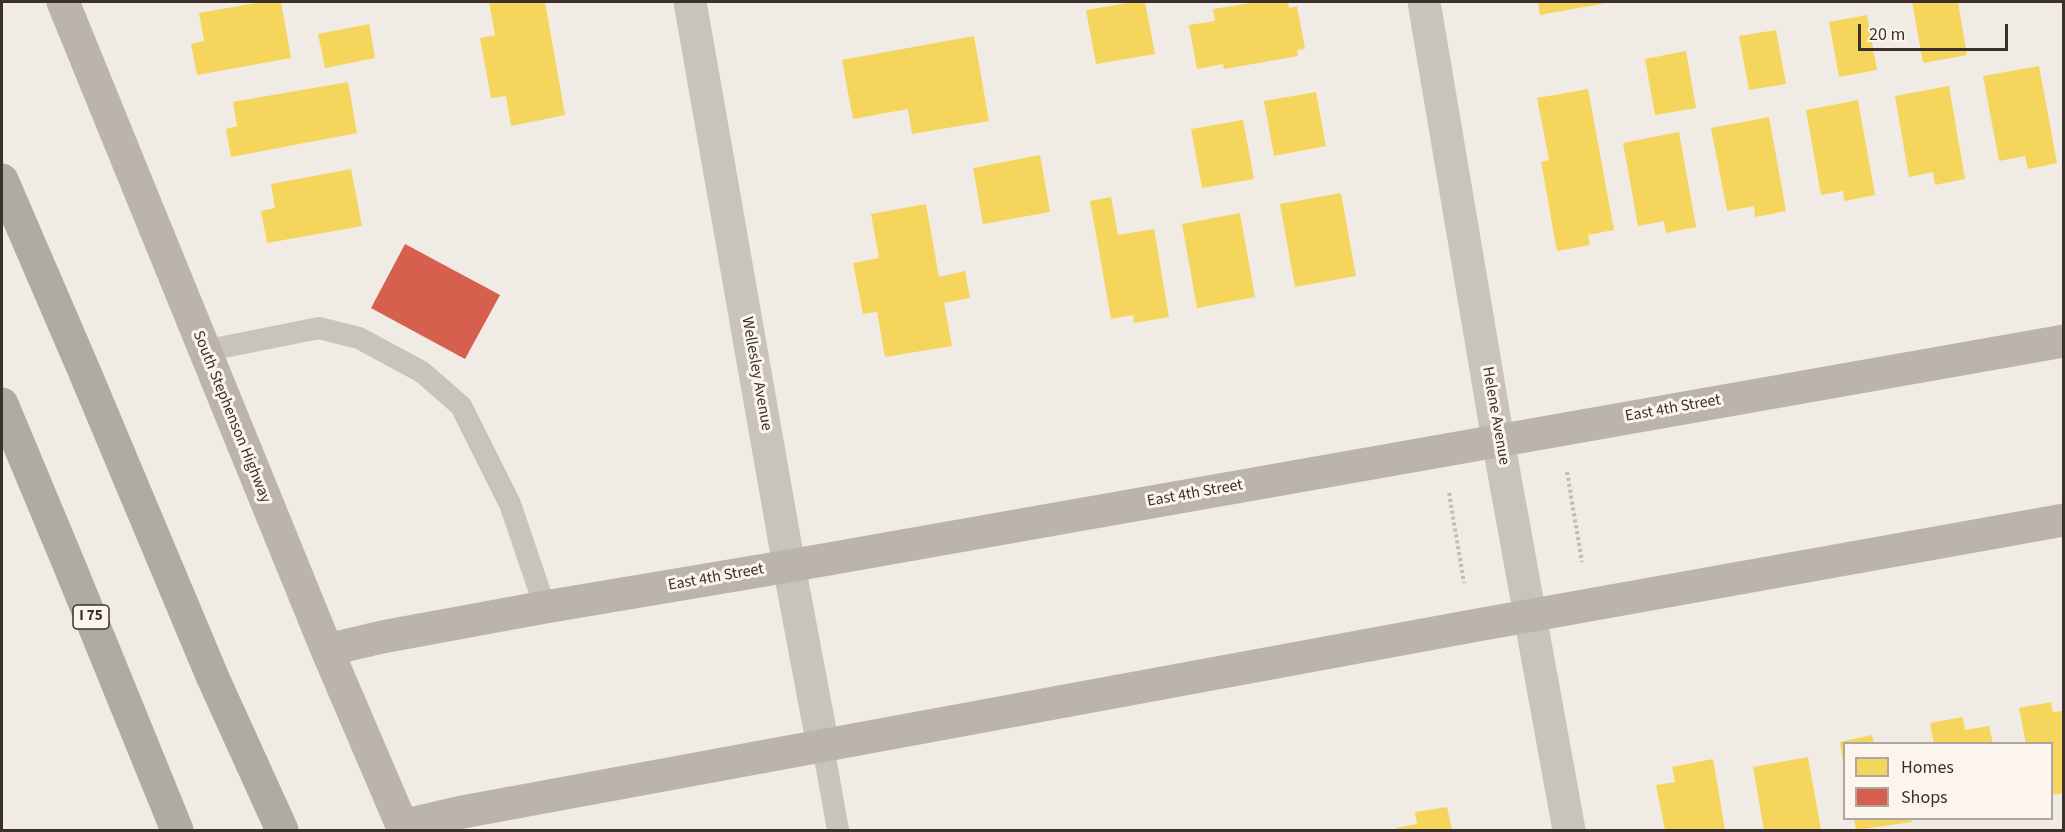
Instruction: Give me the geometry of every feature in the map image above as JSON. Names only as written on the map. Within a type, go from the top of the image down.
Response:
[{"type":"highway","points":[[2,180],[213,678],[282,831]]},
{"type":"highway","name":"I 75","points":[[2,404],[177,831]]},
{"type":"street","name":"South Stephenson Highway","points":[[63,2],[327,650],[403,828]]},
{"type":"street","name":"Wellesley Avenue","points":[[690,2],[823,746]]},
{"type":"street","name":"Helene Avenue","points":[[1424,2],[1498,440],[1569,831]]},
{"type":"street","name":"East 4th Street","points":[[327,650],[382,637],[545,607],[2064,341]]},
{"type":"street","points":[[403,828],[457,813],[1530,615],[2064,520]]},
{"type":"lane","points":[[204,351],[320,328],[359,338],[422,372],[461,406],[510,504],[545,607]]},
{"type":"lane","points":[[823,746],[838,831]]},
{"type":"path","points":[[1566,462],[1583,564]]},
{"type":"path","points":[[1447,484],[1464,584]]},
{"type":"building: Homes","points":[[262,2],[281,2],[291,58],[197,75],[191,44],[204,41],[199,13]]},
{"type":"building: Homes","points":[[489,2],[545,2],[565,115],[511,126],[506,96],[491,98],[480,38],[495,35]]},
{"type":"building: Homes","points":[[1145,2],[1155,54],[1096,64],[1086,10]]},
{"type":"building: Homes","points":[[1258,2],[1288,2],[1289,8],[1297,6],[1305,49],[1297,50],[1298,56],[1224,69],[1223,64],[1197,69],[1189,25],[1215,21],[1213,9]]},
{"type":"building: Homes","points":[[1538,2],[1607,2],[1607,3],[1540,15]]},
{"type":"building: Homes","points":[[1912,2],[1958,2],[1967,55],[1923,63]]},
{"type":"building: Homes","points":[[1867,15],[1877,70],[1839,77],[1829,22]]},
{"type":"building: Homes","points":[[369,24],[375,58],[325,68],[318,34]]},
{"type":"building: Homes","points":[[1776,30],[1786,84],[1749,90],[1739,36]]},
{"type":"building: Homes","points":[[974,36],[989,121],[912,134],[908,109],[853,119],[842,60]]},
{"type":"building: Homes","points":[[1686,51],[1696,108],[1655,115],[1645,59]]},
{"type":"building: Homes","points":[[2039,66],[2057,163],[2028,169],[2025,156],[1999,161],[1983,76]]},
{"type":"building: Homes","points":[[348,82],[357,133],[231,157],[226,129],[237,126],[233,102]]},
{"type":"building: Homes","points":[[1949,86],[1965,179],[1935,185],[1933,172],[1909,177],[1895,96]]},
{"type":"building: Homes","points":[[1588,89],[1614,230],[1588,235],[1590,245],[1557,251],[1541,162],[1549,160],[1537,98]]},
{"type":"building: Homes","points":[[1316,92],[1326,146],[1274,156],[1264,101]]},
{"type":"building: Homes","points":[[1858,100],[1875,195],[1844,201],[1843,191],[1821,195],[1806,110]]},
{"type":"building: Homes","points":[[1769,117],[1786,211],[1755,217],[1754,206],[1727,211],[1711,128]]},
{"type":"building: Homes","points":[[1243,120],[1254,179],[1202,188],[1191,129]]},
{"type":"building: Homes","points":[[1679,132],[1696,227],[1666,233],[1664,221],[1638,226],[1623,143]]},
{"type":"building: Homes","points":[[1040,155],[1050,212],[983,224],[973,168]]},
{"type":"building: Homes","points":[[351,169],[362,226],[267,243],[261,211],[275,208],[271,184]]},
{"type":"building: Homes","points":[[1341,193],[1356,276],[1295,287],[1280,204]]},
{"type":"building: Homes","points":[[1111,197],[1118,235],[1154,229],[1169,317],[1134,323],[1133,315],[1111,319],[1090,201]]},
{"type":"building: Homes","points":[[926,204],[939,277],[965,271],[970,298],[944,303],[952,346],[885,357],[877,312],[863,314],[853,263],[879,258],[871,214]]},
{"type":"building: Homes","points":[[1240,213],[1255,297],[1197,308],[1182,224]]},
{"type":"building: Homes","points":[[2051,702],[2053,712],[2064,711],[2064,793],[2053,795],[2053,742],[2026,742],[2019,708]]},
{"type":"building: Homes","points":[[1963,717],[1965,730],[1989,726],[1993,742],[1934,742],[1930,723]]},
{"type":"building: Homes","points":[[1872,735],[1874,742],[1843,742],[1843,763],[1840,742]]},
{"type":"building: Homes","points":[[1808,757],[1821,830],[1764,830],[1753,767]]},
{"type":"building: Homes","points":[[1713,759],[1725,830],[1665,830],[1656,785],[1675,782],[1672,767]]},
{"type":"building: Homes","points":[[1447,807],[1452,830],[1396,830],[1396,828],[1417,824],[1415,812]]},
{"type":"building: Homes","points":[[1854,820],[1912,820],[1912,822],[1856,830]]},
{"type":"building: Shops","points":[[405,244],[500,295],[465,359],[371,308]]}]
